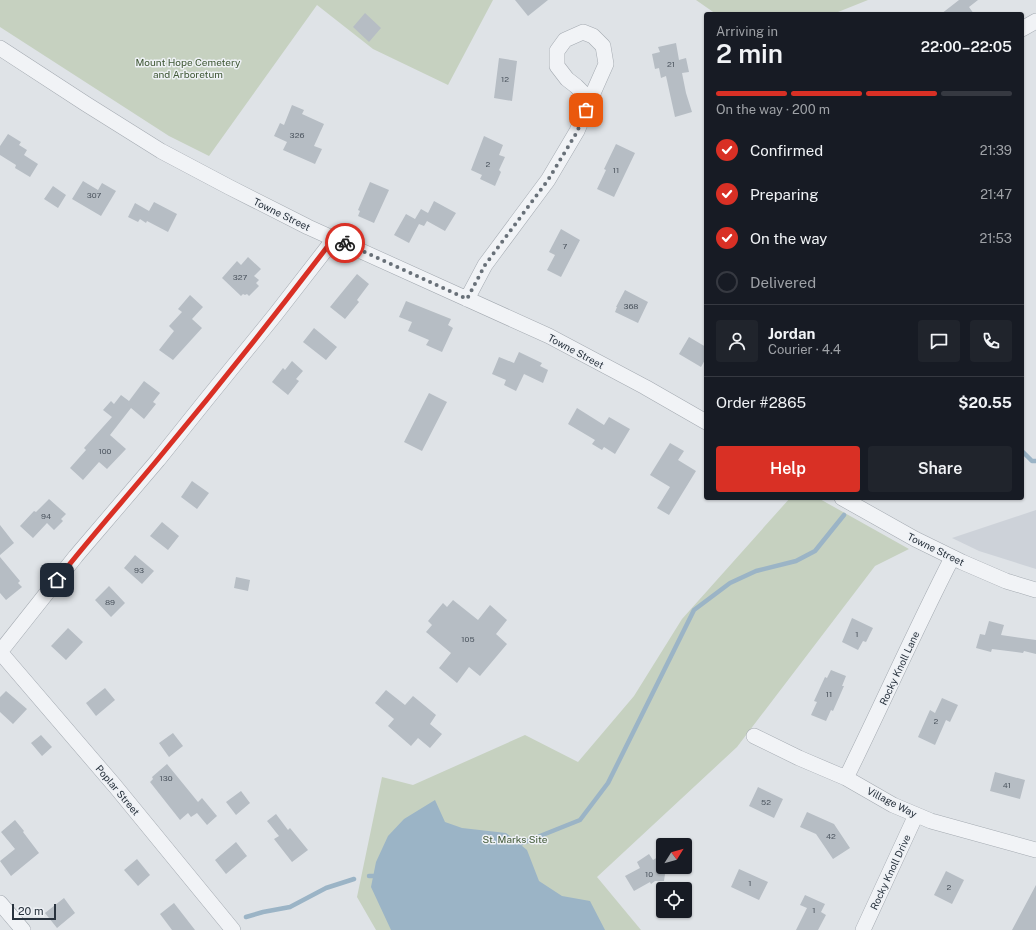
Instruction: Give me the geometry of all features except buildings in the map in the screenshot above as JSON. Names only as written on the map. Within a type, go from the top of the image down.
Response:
[{"type":"street","points":[[1024,28],[1036,21]]},
{"type":"street","name":"Towne Street","points":[[0,48],[161,151],[308,227],[549,336],[645,386],[704,421]]},
{"type":"street","points":[[467,299],[485,265],[548,180],[577,132],[590,100]]},
{"type":"street","points":[[0,652],[76,556],[158,460],[256,340],[334,238]]},
{"type":"street","name":"Towne Street","points":[[846,500],[952,558],[1006,581],[1036,590]]},
{"type":"street","name":"Rocky Knoll Lane","points":[[846,778],[952,558]]},
{"type":"street","name":"Poplar Street","points":[[0,652],[115,786],[233,930]]},
{"type":"street","name":"Village Way","points":[[754,736],[799,758],[846,778],[916,815],[931,821],[1036,850]]},
{"type":"street","name":"Rocky Knoll Drive","points":[[863,930],[916,815]]},
{"type":"street","points":[[0,903],[23,930]]},
{"type":"shaded area","points":[[1036,510],[1036,569],[979,551],[952,538]]},
{"type":"green space","name":"Mount Hope Cemetery and Arboretum","points":[[0,0],[493,0],[448,85],[373,49],[317,5],[209,156],[169,136],[0,27]]},
{"type":"green space","points":[[696,0],[868,0],[838,12],[713,12]]},
{"type":"green space","name":"St. Marks Site","points":[[788,500],[822,500],[909,549],[875,566],[737,747],[597,877],[641,930],[376,930],[357,897],[382,777],[413,785],[525,735],[578,762],[634,696],[682,619]]},
{"type":"water","points":[[435,800],[445,822],[462,828],[506,833],[527,850],[539,881],[562,896],[590,901],[605,930],[391,930],[371,887],[376,862],[388,836],[404,819]]},
{"type":"waterway","points":[[1024,453],[1032,461],[1036,461]]},
{"type":"waterway","points":[[515,846],[580,820],[608,783],[694,610],[730,583],[756,571],[796,561],[815,551],[844,515]]},
{"type":"waterway","points":[[369,876],[378,876]]},
{"type":"waterway","points":[[246,917],[290,907],[326,888],[354,879]]},
{"type":"way so far","points":[[345,243],[467,299],[485,265],[548,180],[577,132],[586,110]]},
{"type":"route","points":[[57,580],[158,460],[275,315],[334,238],[345,243]]}]
